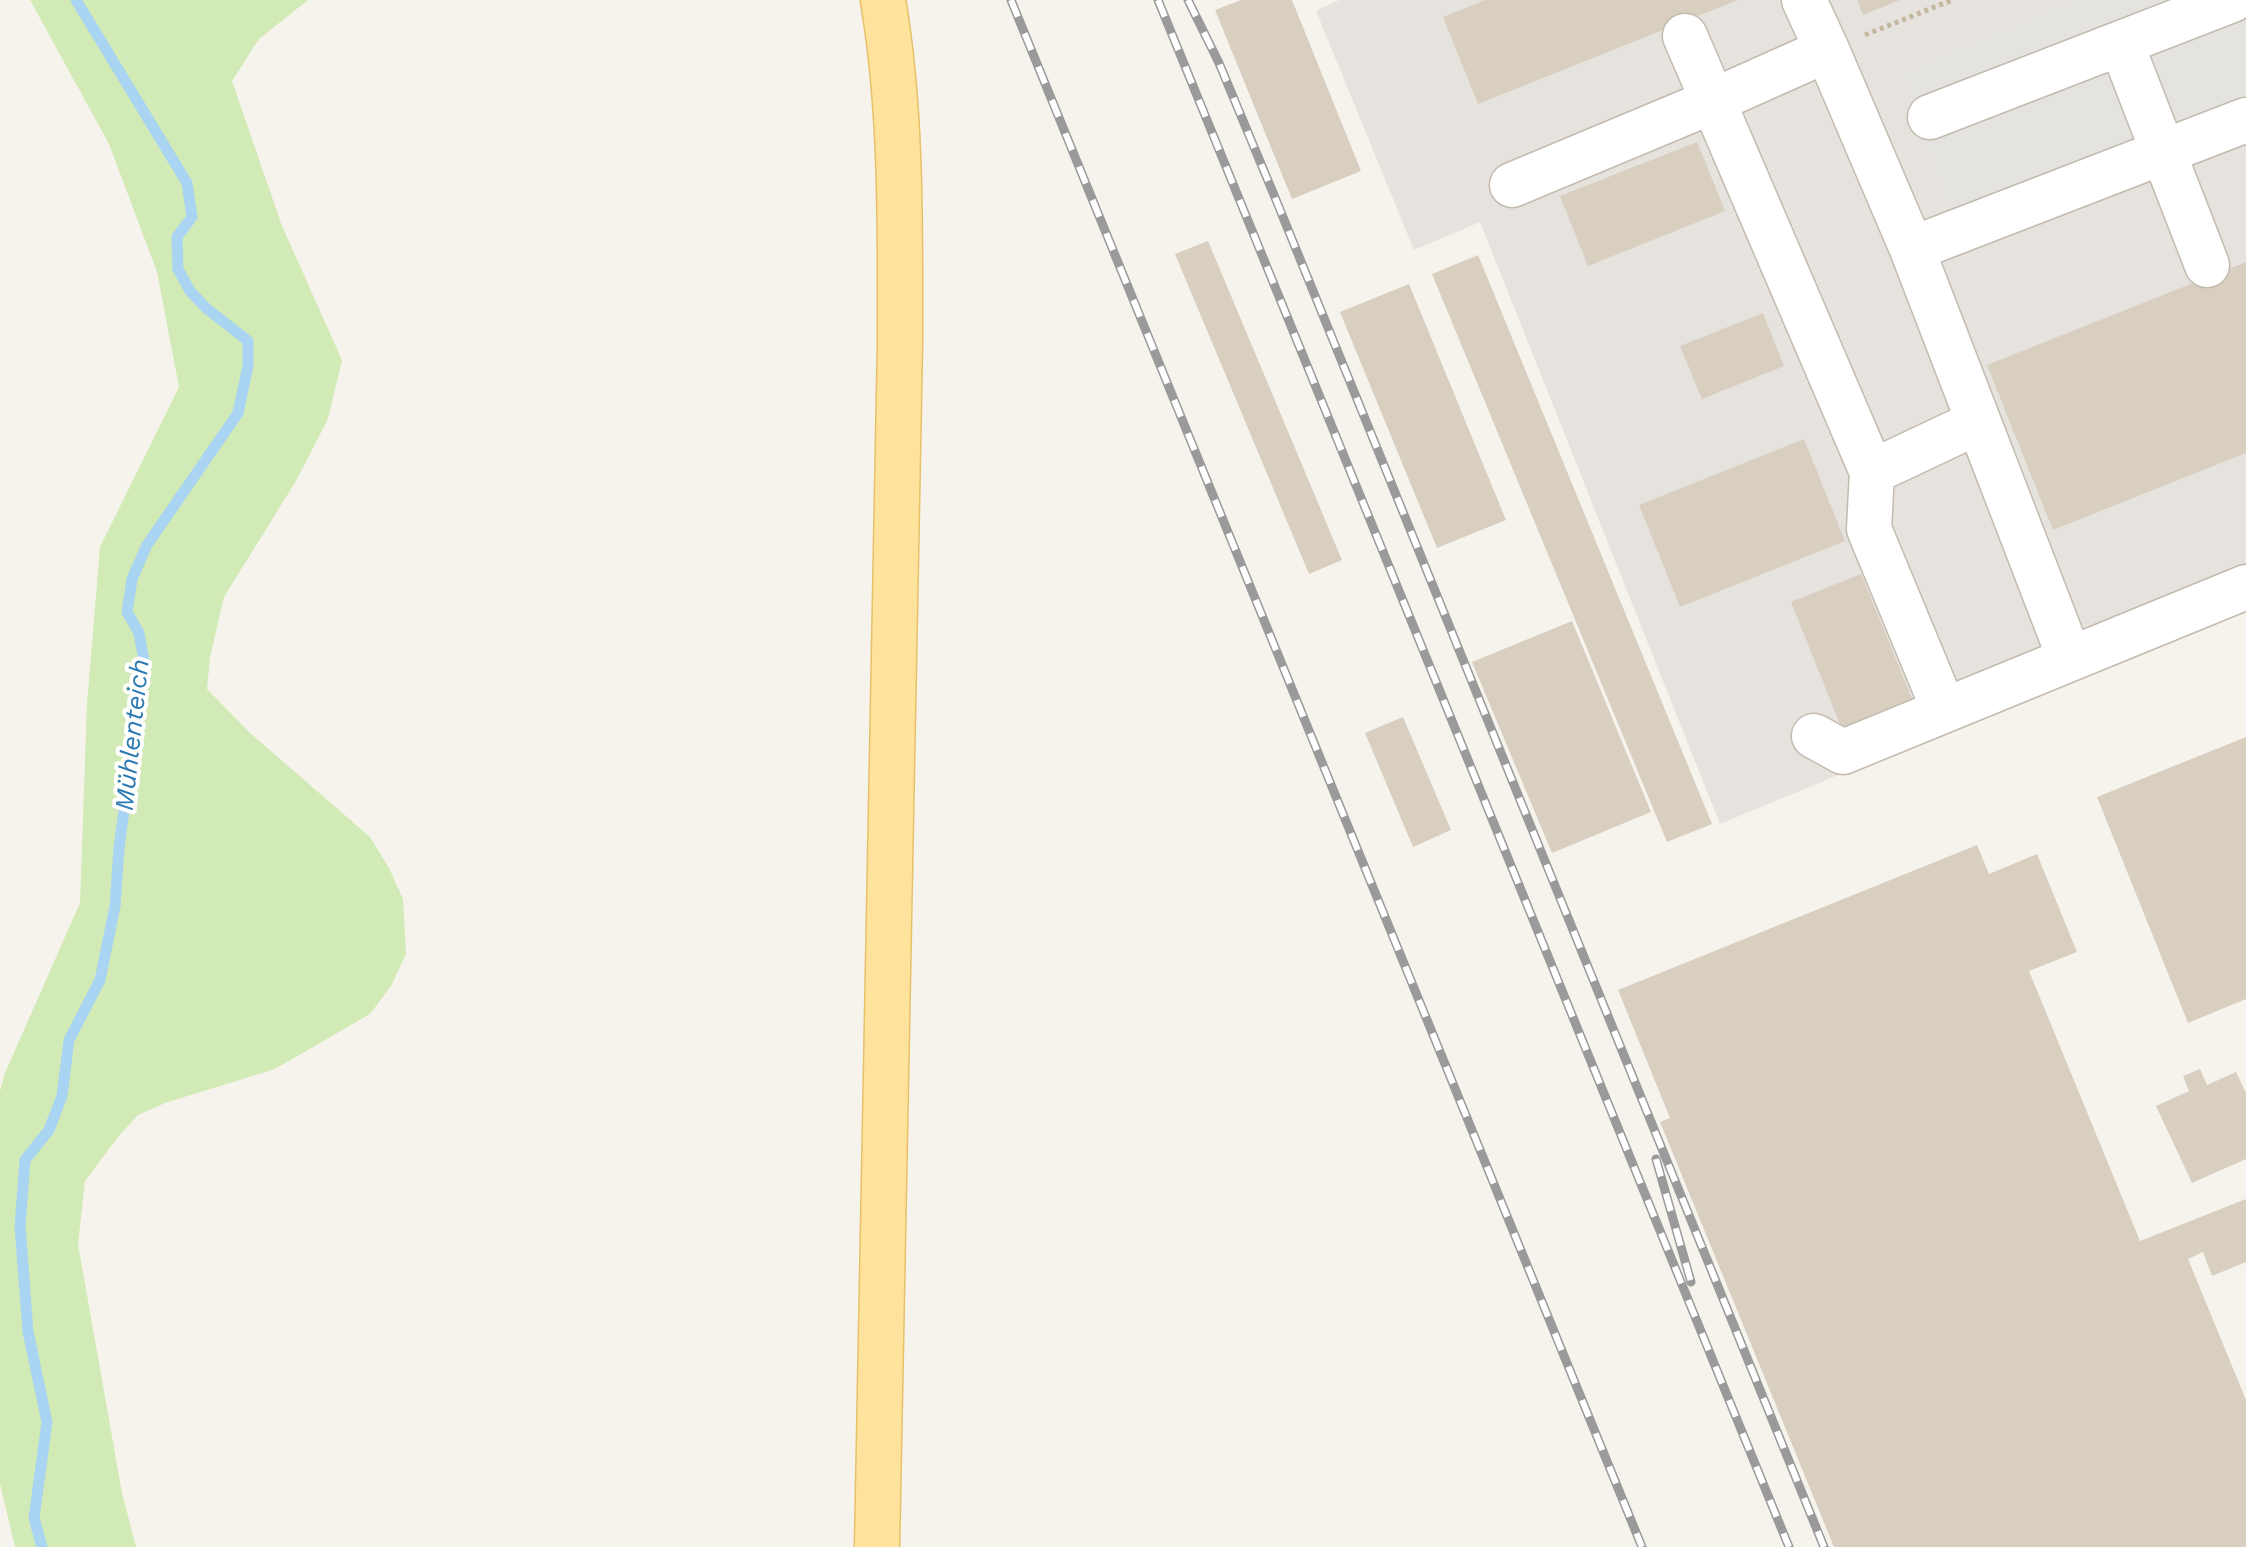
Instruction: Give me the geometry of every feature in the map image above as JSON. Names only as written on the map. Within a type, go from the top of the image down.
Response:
[{"type":"main road","points":[[877,1547],[900,326],[900,189],[889,35],[883,0]]},
{"type":"lane","points":[[1804,0],[1912,249],[2070,659]]},
{"type":"lane","points":[[1930,117],[2232,0]]},
{"type":"lane","points":[[1685,36],[1872,472],[1869,529],[1944,710]]},
{"type":"lane","points":[[2121,43],[2207,265]]},
{"type":"lane","points":[[1512,185],[1827,50]]},
{"type":"lane","points":[[1912,249],[2246,120]]},
{"type":"lane","points":[[1872,472],[1978,422]]},
{"type":"lane","points":[[1814,736],[1843,752],[2246,587]]},
{"type":"path","points":[[1827,50],[1952,0]]},
{"type":"shaded area","points":[[1339,0],[2246,0],[2246,606],[1720,824],[1480,222],[1414,250],[1316,11]]},
{"type":"shaded area","points":[[2070,0],[2246,0],[2246,122],[1957,232],[1901,72]]},
{"type":"green space","points":[[30,0],[308,0],[259,39],[232,81],[282,226],[342,360],[328,419],[296,481],[224,597],[210,657],[207,689],[250,733],[370,837],[403,899],[406,954],[391,986],[370,1014],[275,1069],[165,1103],[138,1115],[85,1181],[78,1244],[122,1493],[136,1547],[15,1547],[0,1484],[0,1091],[5,1073],[80,903],[87,703],[100,547],[179,387],[157,272],[109,144]]},
{"type":"building","points":[[1241,0],[1292,0],[1361,171],[1292,199],[1215,10]]},
{"type":"building","points":[[1485,0],[1738,0],[1478,104],[1443,17]]},
{"type":"building","points":[[1857,0],[1900,0],[1863,15]]},
{"type":"building","points":[[1697,142],[1725,211],[1588,266],[1560,196]]},
{"type":"building","points":[[1208,241],[1342,560],[1309,574],[1175,254]]},
{"type":"building","points":[[1478,255],[1712,824],[1667,842],[1432,274]]},
{"type":"building","points":[[2246,262],[2246,453],[2053,530],[1987,365]]},
{"type":"building","points":[[1409,284],[1506,520],[1437,548],[1340,312]]},
{"type":"building","points":[[1763,313],[1784,366],[1702,399],[1680,346]]},
{"type":"building","points":[[1804,439],[1845,541],[1680,607],[1639,505]]},
{"type":"building","points":[[1861,574],[1915,706],[1844,734],[1791,602]]},
{"type":"building","points":[[1572,621],[1651,812],[1552,853],[1472,662]]},
{"type":"building","points":[[1403,717],[1451,830],[1413,847],[1365,733]]},
{"type":"building","points":[[2246,737],[2246,999],[2188,1023],[2097,797]]},
{"type":"building","points":[[1977,845],[1989,874],[2037,854],[2077,952],[2029,971],[2140,1241],[2246,1199],[2246,1262],[2212,1276],[2203,1252],[2188,1259],[2246,1400],[2246,1547],[1834,1547],[1660,1122],[1670,1118],[1618,990]]},
{"type":"building","points":[[2200,1069],[2207,1085],[2236,1072],[2246,1093],[2246,1159],[2192,1183],[2156,1106],[2189,1091],[2183,1076]]},
{"type":"waterway","name":"Mühlenteich","points":[[42,1547],[34,1518],[47,1422],[28,1332],[20,1226],[25,1160],[49,1130],[62,1096],[69,1040],[100,980],[115,906],[119,848],[144,661],[139,633],[127,612],[132,579],[147,545],[238,413],[248,366],[248,341],[206,308],[190,291],[178,269],[177,237],[192,217],[187,183],[76,0]]},
{"type":"railway","points":[[1011,0],[1642,1547]]},
{"type":"railway","points":[[1158,0],[1789,1547]]},
{"type":"railway","points":[[1188,0],[1219,63],[1274,195],[1824,1547]]},
{"type":"railway","points":[[1656,1159],[1691,1282]]}]
